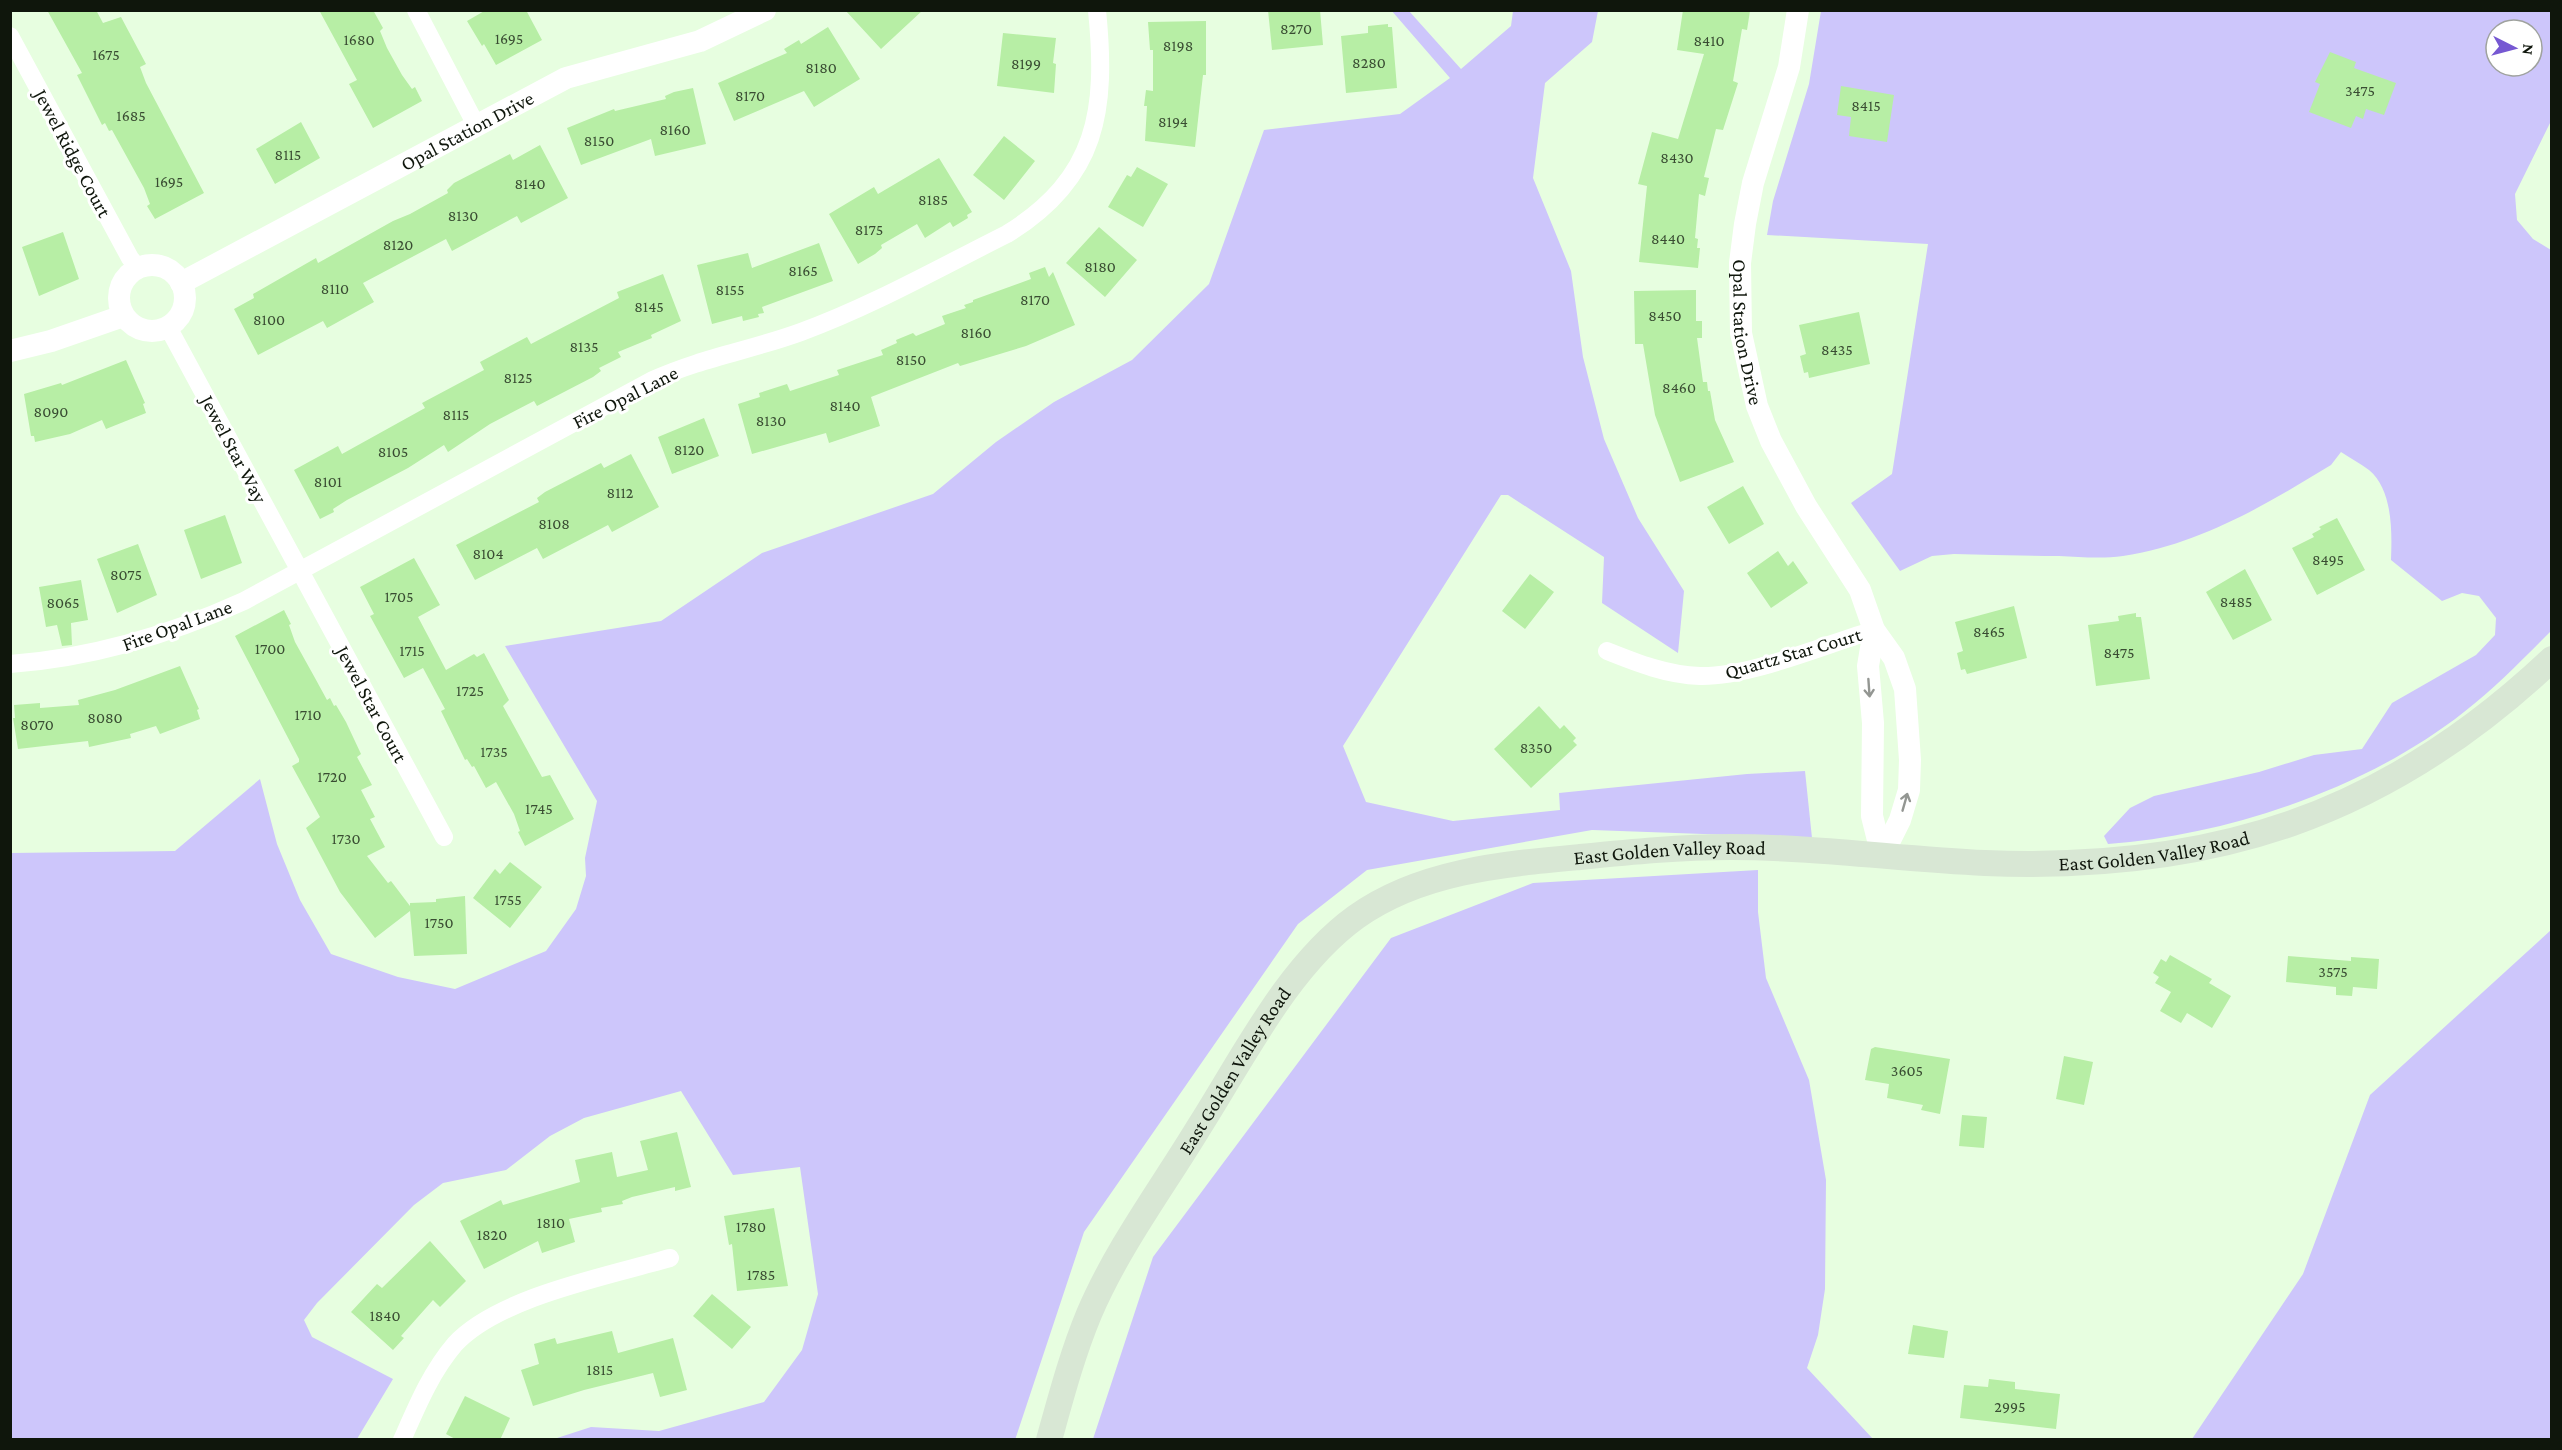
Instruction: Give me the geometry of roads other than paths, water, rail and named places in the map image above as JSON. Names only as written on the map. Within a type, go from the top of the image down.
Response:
[{"type":"main road","name":"East Golden Valley Road","points":[[1049,1440],[1065,1383],[1091,1310],[1130,1238],[1290,985],[1312,958],[1353,919],[1398,892],[1430,881],[1510,865],[1687,848],[1758,847],[1985,863],[2101,862],[2190,851],[2276,830],[2389,782],[2483,720],[2552,659]]},
{"type":"street","points":[[416,10],[476,125]]},
{"type":"street","name":"Opal Station Drive","points":[[181,283],[566,78],[700,41],[765,10]]},
{"type":"street","name":"Fire Opal Lane","points":[[10,664],[55,660],[149,639],[194,624],[300,571],[654,380],[681,367],[771,342],[839,317],[1033,219],[1055,198],[1076,171],[1091,139],[1099,104],[1101,64],[1097,10]]},
{"type":"street","name":"Opal Station Drive","points":[[1798,10],[1789,67],[1753,183],[1745,224],[1740,263],[1741,333],[1757,406],[1772,441],[1806,506],[1860,590],[1874,630],[1894,658],[1905,689],[1910,760],[1909,790],[1900,820],[1882,856]]},
{"type":"street","name":"Jewel Ridge Court","points":[[10,36],[129,258],[138,268]]},
{"type":"street","points":[[152,265],[166,268],[177,276],[181,283],[186,302],[181,315],[168,327],[160,331],[146,331],[133,326],[123,316],[119,302],[120,288],[127,276],[138,268],[152,265]]},
{"type":"street","points":[[10,351],[51,341],[123,316]]},
{"type":"street","name":"Jewel Star Way","points":[[168,327],[300,571]]},
{"type":"street","name":"Jewel Star Court","points":[[300,571],[444,837]]},
{"type":"street","name":"Opal Station Drive","points":[[1874,630],[1868,666],[1874,723],[1872,816],[1882,856]]},
{"type":"street","name":"Quartz Star Court","points":[[1607,651],[1641,665],[1675,674],[1700,676],[1730,674],[1874,630]]},
{"type":"street","points":[[402,1440],[441,1363],[472,1328],[513,1305],[670,1258]]}]
